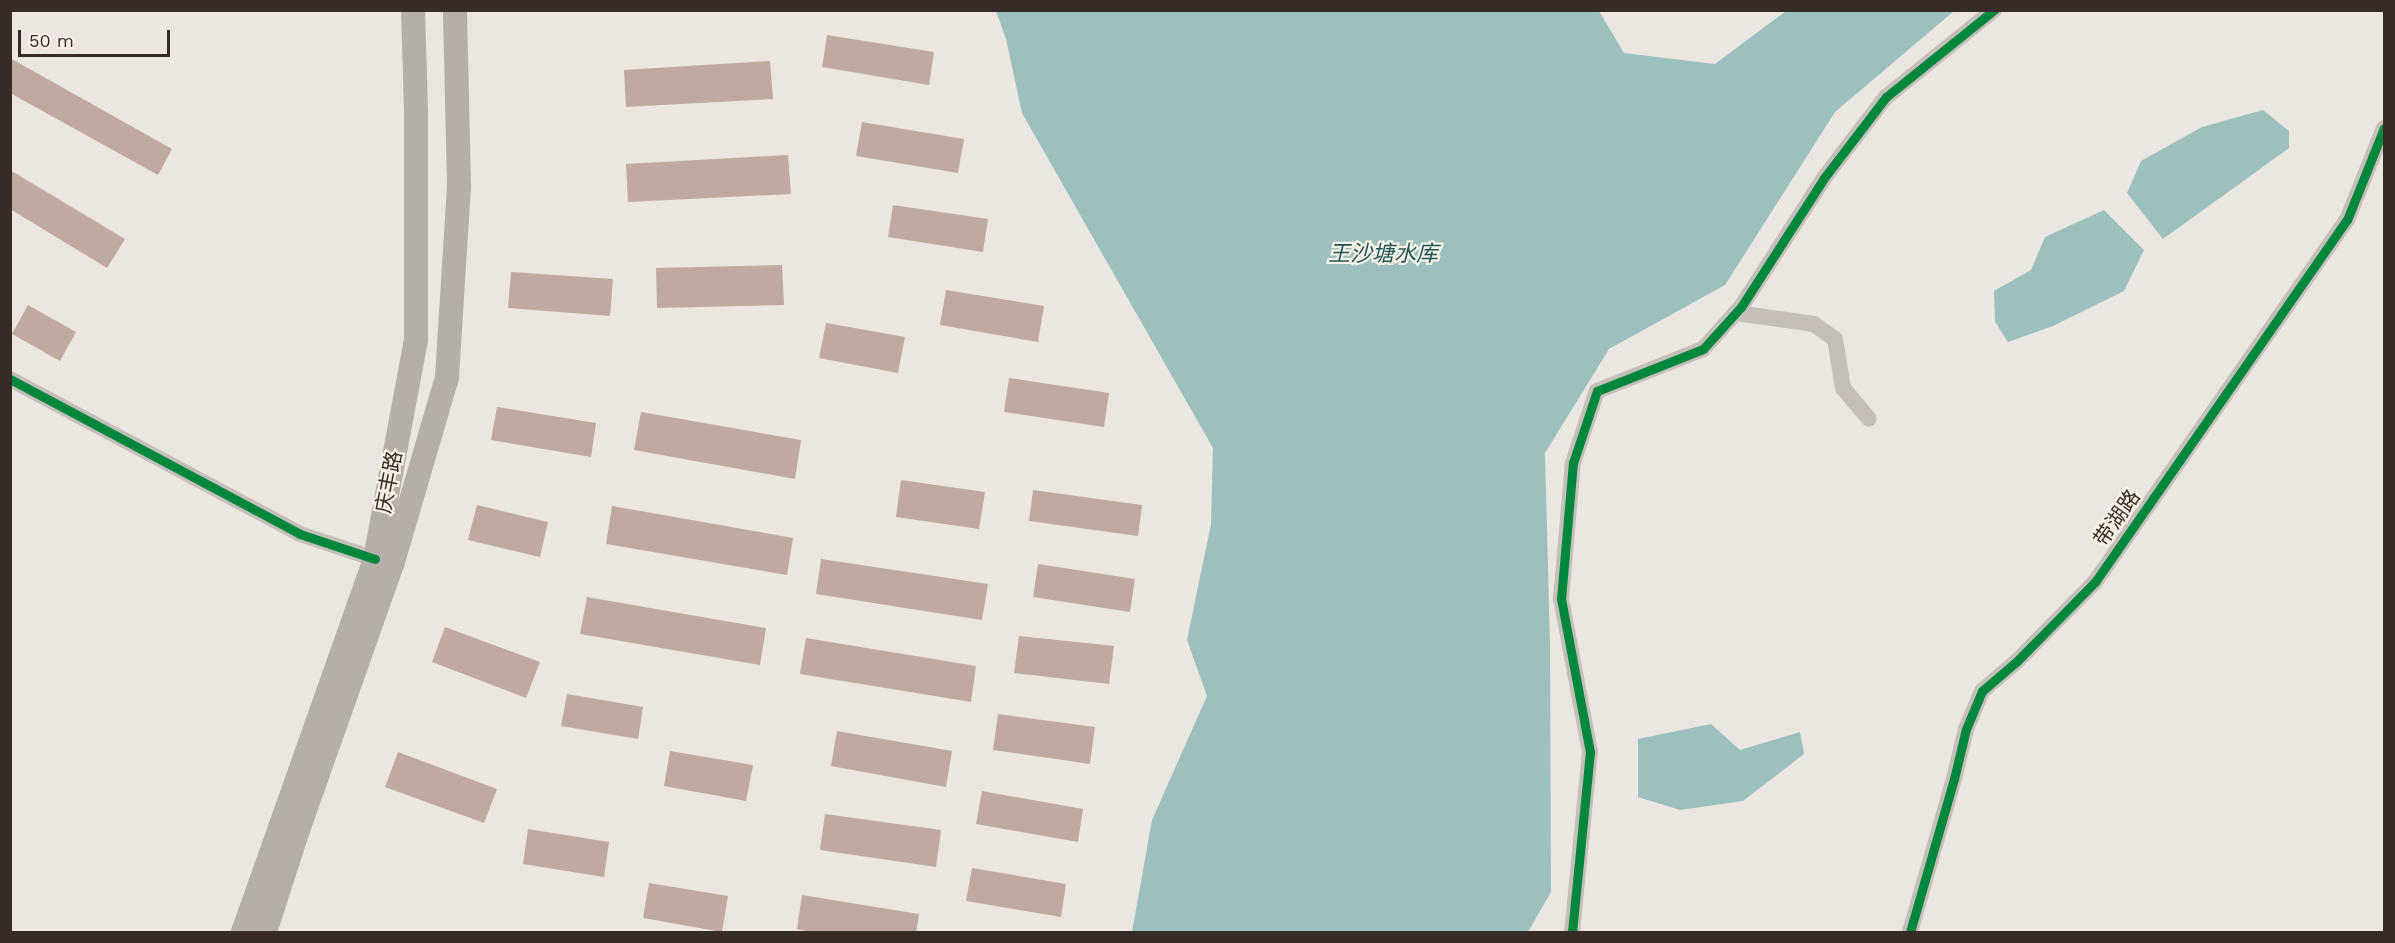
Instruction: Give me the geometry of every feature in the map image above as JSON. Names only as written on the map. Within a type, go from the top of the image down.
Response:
[{"type":"main road","name":"庆丰路","points":[[243,933],[375,559],[416,339],[416,110],[413,10]]},
{"type":"main road","points":[[266,933],[298,830],[393,562],[447,377],[459,187],[455,10]]},
{"type":"street","points":[[1572,933],[1590,752],[1561,599],[1573,463],[1597,392],[1703,349],[1736,313],[1824,178],[1886,97],[1994,10]]},
{"type":"street","name":"带湖路","points":[[1910,933],[1966,729],[1982,691],[2017,661],[2095,582],[2347,220],[2385,128]]},
{"type":"street","points":[[1736,313],[1814,324],[1834,339],[1843,388],[1869,418]]},
{"type":"street","points":[[10,379],[300,534],[375,559]]},
{"type":"water","name":"王沙塘水库","points":[[996,11],[1599,11],[1624,53],[1715,64],[1786,11],[1954,11],[1835,112],[1725,285],[1609,349],[1545,453],[1550,645],[1551,892],[1528,932],[1132,932],[1152,820],[1207,696],[1187,640],[1211,524],[1213,448],[1022,113],[1006,39]]},
{"type":"water","points":[[2263,110],[2289,131],[2289,148],[2163,239],[2127,193],[2141,161],[2202,127]]},
{"type":"water","points":[[2104,210],[2144,250],[2124,291],[2053,326],[2008,342],[1995,322],[1994,291],[2031,270],[2045,237]]},
{"type":"water","points":[[1711,724],[1740,750],[1800,732],[1804,754],[1743,801],[1680,810],[1638,797],[1638,739]]},
{"type":"building","points":[[827,35],[934,52],[929,85],[822,67]]},
{"type":"building","points":[[10,58],[172,149],[158,175],[10,93]]},
{"type":"building","points":[[770,61],[773,99],[626,107],[624,70]]},
{"type":"building","points":[[862,122],[964,139],[958,173],[856,156]]},
{"type":"building","points":[[788,155],[791,194],[628,202],[626,164]]},
{"type":"building","points":[[10,170],[125,239],[107,268],[10,209]]},
{"type":"building","points":[[893,205],[988,219],[983,252],[888,237]]},
{"type":"building","points":[[782,265],[784,305],[657,308],[656,268]]},
{"type":"building","points":[[511,272],[613,279],[610,316],[508,308]]},
{"type":"building","points":[[946,290],[1044,306],[1038,342],[940,325]]},
{"type":"building","points":[[28,305],[76,332],[60,361],[12,334]]},
{"type":"building","points":[[826,323],[905,337],[898,373],[819,358]]},
{"type":"building","points":[[1009,378],[1109,393],[1104,427],[1004,412]]},
{"type":"building","points":[[497,407],[596,423],[591,457],[491,440]]},
{"type":"building","points":[[641,412],[801,440],[795,479],[634,450]]},
{"type":"building","points":[[901,480],[985,492],[979,529],[896,517]]},
{"type":"building","points":[[1033,490],[1142,505],[1138,536],[1029,521]]},
{"type":"building","points":[[477,505],[548,522],[540,557],[468,540]]},
{"type":"building","points":[[612,506],[793,538],[787,575],[606,544]]},
{"type":"building","points":[[821,559],[988,584],[982,620],[816,594]]},
{"type":"building","points":[[1038,564],[1135,579],[1130,612],[1033,597]]},
{"type":"building","points":[[587,597],[766,628],[760,665],[580,634]]},
{"type":"building","points":[[445,627],[540,662],[526,698],[432,662]]},
{"type":"building","points":[[1019,636],[1114,646],[1109,684],[1014,673]]},
{"type":"building","points":[[806,638],[976,666],[971,702],[800,674]]},
{"type":"building","points":[[567,694],[643,707],[638,739],[561,726]]},
{"type":"building","points":[[998,714],[1095,727],[1090,764],[993,750]]},
{"type":"building","points":[[837,731],[952,751],[946,787],[831,766]]},
{"type":"building","points":[[670,751],[753,765],[746,801],[664,786]]},
{"type":"building","points":[[398,752],[497,789],[484,823],[385,787]]},
{"type":"building","points":[[982,791],[1083,809],[1078,842],[976,824]]},
{"type":"building","points":[[825,814],[941,830],[936,867],[820,850]]},
{"type":"building","points":[[528,829],[609,842],[604,877],[523,864]]},
{"type":"building","points":[[972,868],[1066,884],[1061,917],[966,901]]},
{"type":"building","points":[[649,883],[728,896],[722,932],[643,918]]},
{"type":"building","points":[[802,895],[919,914],[916,933],[815,933],[797,929]]},
{"type":"cycle path","points":[[1572,932],[1590,752],[1561,599],[1573,463],[1597,391],[1703,349],[1741,307],[1824,178],[1886,97],[1994,10]]},
{"type":"cycle path","points":[[1910,932],[1966,729],[1982,691],[2017,661],[2095,582],[2347,220],[2384,128]]},
{"type":"cycle path","points":[[10,379],[300,534],[375,559]]}]
